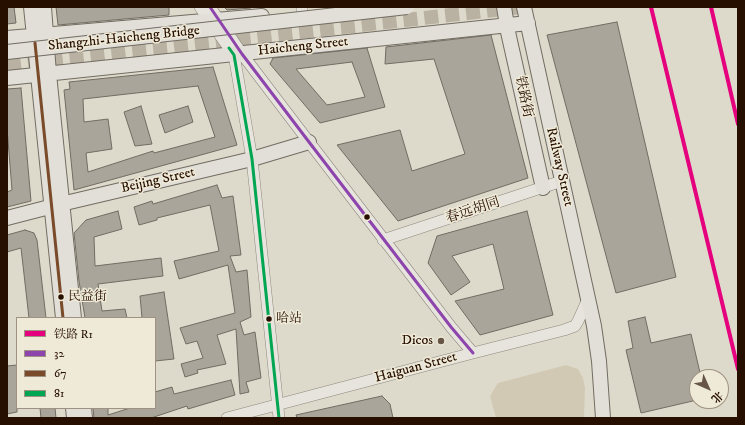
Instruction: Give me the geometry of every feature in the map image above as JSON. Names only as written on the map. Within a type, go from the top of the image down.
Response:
[{"type":"main road","points":[[32,7],[41,35]]},
{"type":"main road","points":[[44,7],[41,35],[43,74],[56,205],[64,317]]},
{"type":"main road","points":[[7,38],[216,21],[302,10],[346,7]]},
{"type":"main road","name":"Shangzhi-Haicheng Bridge","points":[[7,52],[407,7]]},
{"type":"main road","name":"铁路街","points":[[504,7],[543,188]]},
{"type":"main road","name":"Railway Street","points":[[524,7],[594,326],[599,361],[603,418]]},
{"type":"main road","name":"Haicheng Street","points":[[7,78],[528,23]]},
{"type":"main road","name":"Beijing Street","points":[[7,218],[252,159],[309,142]]},
{"type":"main road","points":[[56,205],[74,317]]},
{"type":"street","points":[[200,7],[216,21]]},
{"type":"street","points":[[210,7],[216,21],[238,54],[309,142],[383,240],[473,353]]},
{"type":"street","points":[[238,54],[252,159],[279,418]]},
{"type":"street","name":"春远胡同","points":[[383,240],[562,181]]},
{"type":"street","name":"Haiguan Street","points":[[227,418],[571,328],[578,321],[588,299]]},
{"type":"shaded area","points":[[566,365],[578,369],[583,378],[585,388],[584,418],[496,418],[490,396],[498,383]]},
{"type":"building","points":[[7,7],[14,7],[16,23],[7,24]]},
{"type":"building","points":[[56,7],[169,7],[169,15],[58,25]]},
{"type":"building","points":[[224,7],[250,7],[251,8],[227,10]]},
{"type":"building","points":[[617,22],[676,277],[616,293],[547,35]]},
{"type":"building","points":[[491,35],[528,178],[398,221],[337,145],[400,130],[412,171],[465,154],[434,59],[385,64],[386,47]]},
{"type":"building","points":[[367,48],[385,107],[320,123],[270,64],[273,58]],"holes":[[[352,62],[365,97],[327,105],[296,69]]]},
{"type":"building","points":[[213,67],[237,145],[74,190],[64,90],[70,89],[69,82]],"holes":[[[198,86],[215,137],[154,153],[153,151],[88,172],[86,153],[112,149],[108,119],[84,122],[83,99]]]},
{"type":"building","points":[[21,88],[31,201],[7,207],[7,192],[12,190],[7,128],[7,89]]},
{"type":"building","points":[[141,106],[152,144],[135,146],[124,112]]},
{"type":"building","points":[[188,106],[193,122],[165,133],[159,115]]},
{"type":"building","points":[[217,185],[222,198],[233,196],[241,255],[230,256],[236,272],[247,270],[251,317],[240,322],[244,335],[255,332],[261,378],[246,382],[249,392],[240,394],[236,329],[217,335],[226,364],[197,370],[198,373],[185,377],[181,364],[203,358],[197,341],[186,344],[180,328],[235,313],[228,265],[179,279],[174,261],[219,251],[210,205],[157,218],[157,220],[139,225],[134,207],[152,201],[153,204]]},
{"type":"building","points":[[118,211],[122,229],[94,237],[95,266],[161,258],[163,276],[98,284],[102,311],[125,309],[127,317],[85,317],[74,233],[86,220]]},
{"type":"building","points":[[527,211],[553,315],[480,335],[455,301],[504,289],[493,244],[452,256],[470,282],[451,295],[428,263],[437,236]]},
{"type":"building","points":[[25,230],[34,233],[37,240],[46,317],[29,317],[21,248],[7,252],[7,235]]},
{"type":"building","points":[[164,292],[174,359],[156,361],[156,317],[142,317],[140,296]]},
{"type":"building","points":[[645,317],[651,343],[691,334],[699,369],[689,369],[689,402],[641,413],[626,350],[633,348],[628,321]]},
{"type":"building","points":[[16,365],[17,412],[7,414],[7,366]]},
{"type":"building","points":[[231,380],[235,395],[188,409],[187,406],[151,418],[94,418],[93,409],[108,409],[108,415],[127,409],[156,409],[156,392],[172,387],[174,394]]},
{"type":"building","points":[[382,396],[390,404],[393,418],[297,418],[296,415]]},
{"type":"building","points":[[40,409],[55,409],[56,418],[41,418]]},
{"type":"tunnel","points":[[7,65],[521,7]]},
{"type":"rail line","name":"R1","points":[[651,7],[738,369]]},
{"type":"rail line","name":"R1","points":[[711,7],[738,124]]},
{"type":"transit line","name":"32","points":[[210,7],[242,54],[451,327],[473,353]]},
{"type":"transit line","name":"67","points":[[35,43],[63,317]]},
{"type":"transit line","name":"81","points":[[229,48],[234,55],[252,159],[279,418]]},
{"type":"place","name":"民益街","points":[[61,297]]},
{"type":"place","name":"哈站","points":[[269,319]]},
{"type":"place","name":"Dicos","points":[[441,341]]}]
